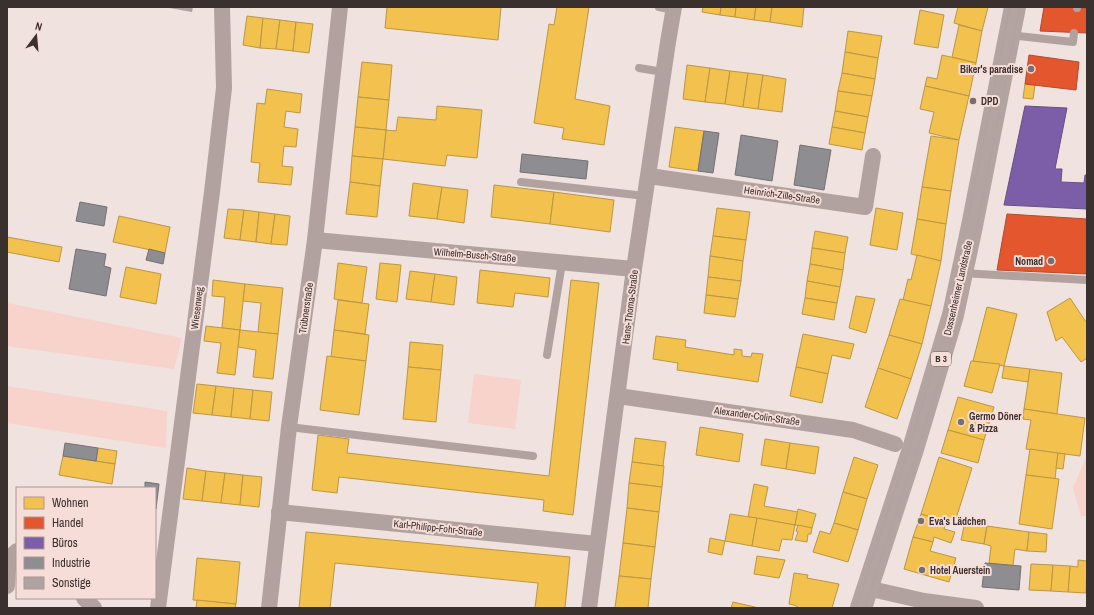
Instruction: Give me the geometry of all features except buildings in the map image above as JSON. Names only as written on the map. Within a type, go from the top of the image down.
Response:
[{"type":"main road","name":"Dossenheimer Landstraße","points":[[864,598],[913,449],[946,342],[962,273],[1015,7]]},
{"type":"street","name":"Wiesenweg","points":[[158,608],[210,208],[224,88],[222,7]]},
{"type":"street","name":"Trübnerstraße","points":[[268,608],[289,427],[315,240],[340,7]]},
{"type":"street","name":"Hans-Thoma-Straße","points":[[589,608],[634,269],[649,176],[663,72],[669,8]]},
{"type":"street","name":"Heinrich-Zille-Straße","points":[[649,176],[865,207],[872,156]]},
{"type":"street","name":"Wilhelm-Busch-Straße","points":[[315,240],[634,269]]},
{"type":"street","name":"Alexander-Colin-Straße","points":[[618,396],[853,430],[895,444]]},
{"type":"street","name":"Karl-Philipp-Fohr-Straße","points":[[279,512],[597,544]]},
{"type":"street","points":[[7,586],[8,566],[10,559],[16,552]]},
{"type":"street","points":[[864,598],[924,601],[976,608]]},
{"type":"street","points":[[85,599],[94,608]]},
{"type":"lane","points":[[1009,35],[1073,42],[1074,33]]},
{"type":"lane","points":[[639,68],[663,72]]},
{"type":"lane","points":[[521,182],[646,196]]},
{"type":"lane","points":[[547,355],[562,263]]},
{"type":"lane","points":[[962,273],[1087,280]]},
{"type":"lane","points":[[289,427],[533,456]]},
{"type":"shaded area","points":[[7,303],[182,338],[174,369],[7,346]]},
{"type":"shaded area","points":[[474,374],[521,380],[515,429],[468,423]]},
{"type":"shaded area","points":[[7,386],[167,411],[166,448],[7,423]]},
{"type":"shaded area","points":[[1087,455],[1087,516],[1081,516],[1073,488]]},
{"type":"tram line","points":[[856,608],[942,341],[1010,7]]},
{"type":"tram line","points":[[865,608],[918,449],[951,342],[977,227],[1020,7]]},
{"type":"place","name":"Biker's paradise","points":[[1031,69]]},
{"type":"place","name":"DPD","points":[[973,101]]},
{"type":"place","name":"Nomad","points":[[1051,261]]},
{"type":"place","name":"Germo Döner & Pizza","points":[[961,422]]},
{"type":"place","name":"Eva's Lädchen","points":[[921,521]]},
{"type":"place","name":"Hotel Auerstein","points":[[922,570]]}]
